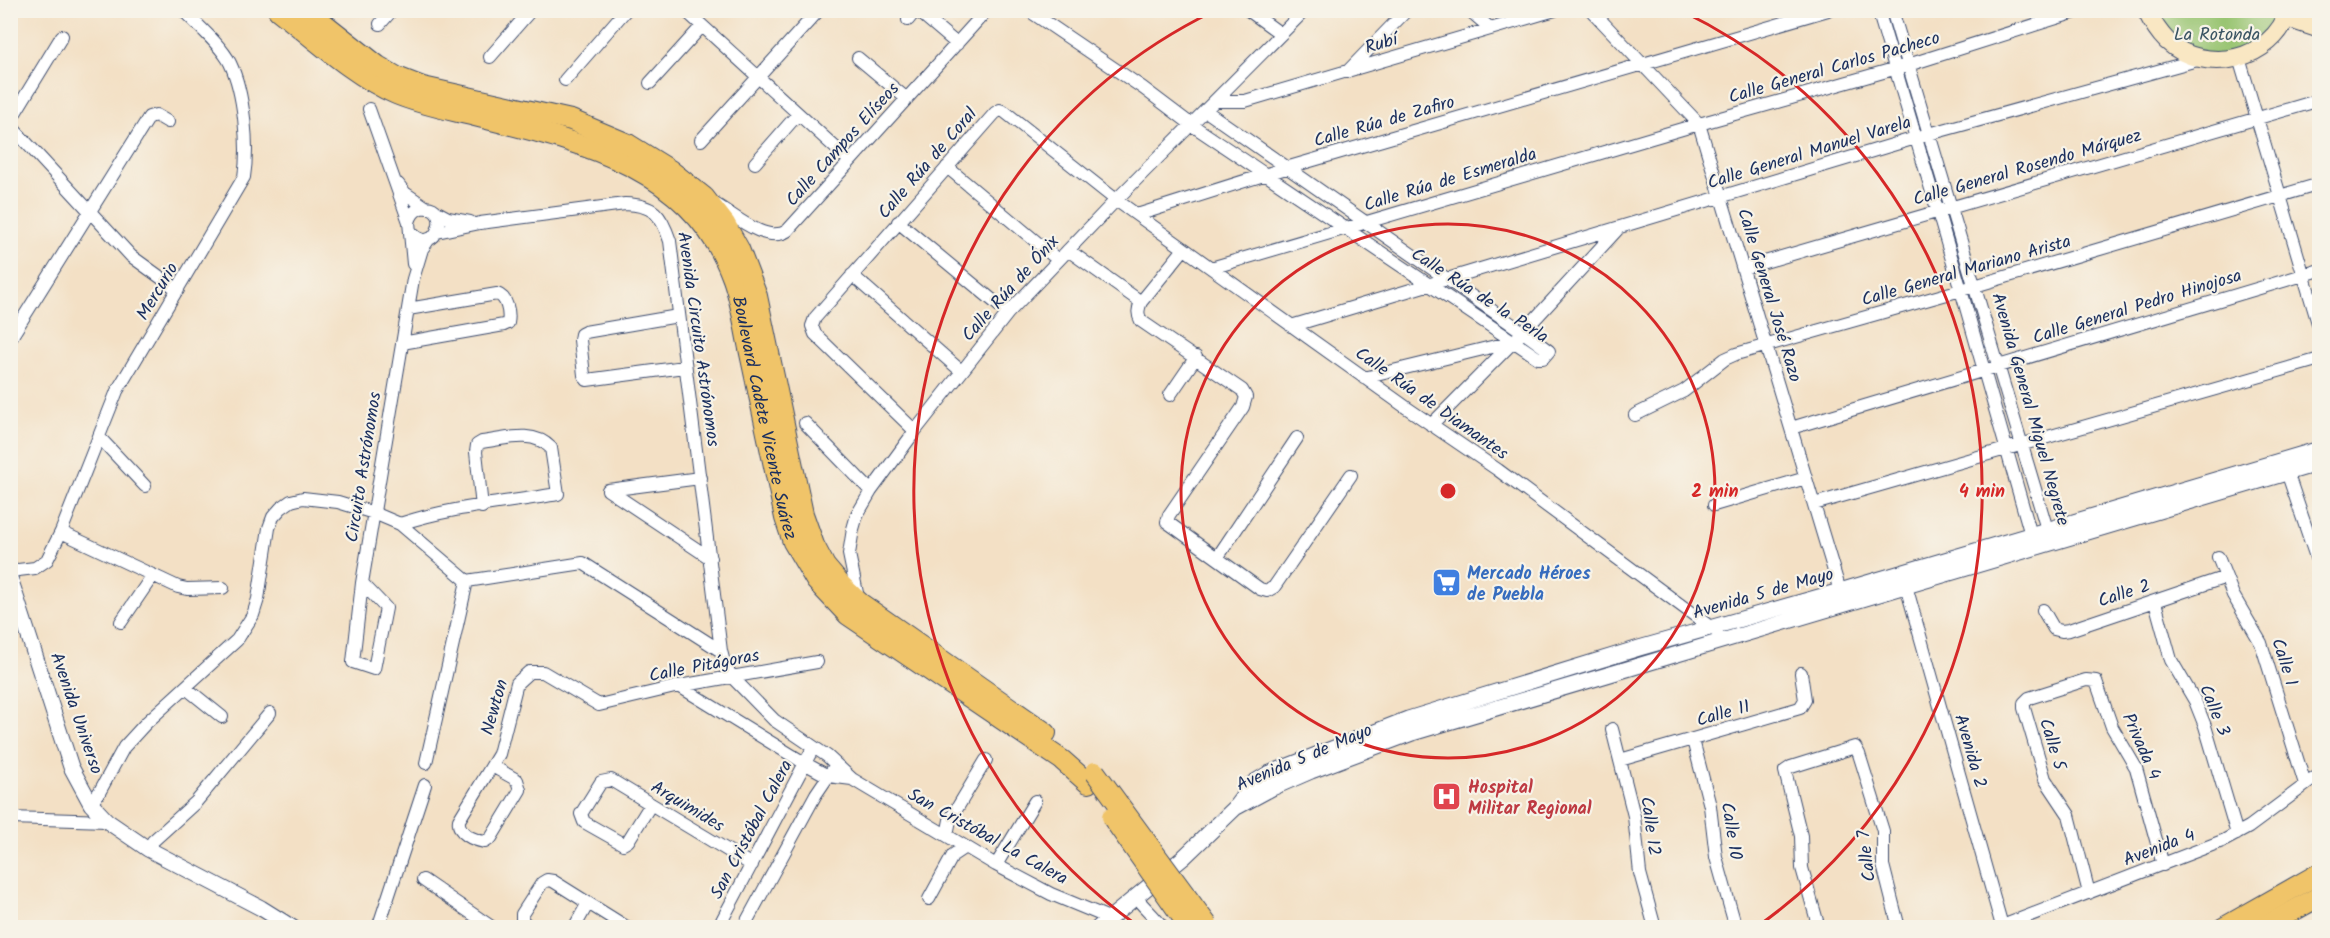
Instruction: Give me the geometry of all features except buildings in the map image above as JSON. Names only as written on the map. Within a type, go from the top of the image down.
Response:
[{"type":"main road","name":"Boulevard Cadete Vicente Suárez","points":[[278,10],[371,81],[395,94],[548,134],[599,150],[650,177],[687,205],[708,230],[734,280],[785,518],[793,542],[816,581],[848,615],[1062,760],[1091,777]]},
{"type":"main road","name":"Boulevard Cadete Vicente Suárez","points":[[307,10],[378,66],[397,77],[423,87],[571,120],[628,144],[670,170],[704,197],[739,249],[757,296],[802,514],[825,566],[860,603],[1068,749],[1202,927]]},
{"type":"main road","points":[[2146,10],[2155,27],[2168,42],[2183,52],[2201,59],[2220,61],[2239,58],[2254,52],[2267,43],[2288,14],[2319,29]]},
{"type":"main road","points":[[2311,10],[2319,14]]},
{"type":"main road","points":[[2223,927],[2319,873]]},
{"type":"main road","points":[[2262,927],[2319,896]]},
{"type":"street","name":"Mercurio","points":[[10,571],[42,566],[47,560],[61,532],[117,392],[240,186],[246,167],[244,112],[230,63],[183,10]]},
{"type":"street","points":[[380,24],[392,10]]},
{"type":"street","points":[[490,57],[531,10]]},
{"type":"street","points":[[565,80],[626,10]]},
{"type":"street","points":[[701,140],[819,10]]},
{"type":"street","name":"Calle Campos Elíseos","points":[[704,197],[764,234],[770,236],[787,231],[987,10]]},
{"type":"street","name":"Calle Rúa de la Perla","points":[[1028,10],[1143,88],[1192,125],[1538,358],[1545,356],[1549,351],[1206,111]]},
{"type":"street","points":[[1248,10],[1281,34]]},
{"type":"street","name":"Calle Rúa de Ónix","points":[[860,603],[853,581],[850,547],[857,515],[871,491],[915,431],[1008,313],[1116,200],[1305,10]]},
{"type":"street","points":[[1347,72],[1407,10]]},
{"type":"street","points":[[1469,10],[1490,28]]},
{"type":"street","name":"Rubí","points":[[1217,101],[1245,101],[1555,10]]},
{"type":"street","name":"Calle General José Razo","points":[[1591,10],[1699,124],[1840,591]]},
{"type":"street","name":"Calle Rúa de Zafiro","points":[[1137,215],[1286,168],[1828,10]]},
{"type":"street","name":"Avenida General Miguel Negrete","points":[[1878,10],[1962,290],[2033,541]]},
{"type":"street","name":"Avenida General Miguel Negrete","points":[[1892,10],[2049,536]]},
{"type":"street","name":"Calle General Carlos Pacheco","points":[[1699,124],[1895,69],[2082,10]]},
{"type":"street","points":[[691,12],[702,26],[850,161]]},
{"type":"street","points":[[914,14],[957,44]]},
{"type":"street","points":[[650,83],[702,26]]},
{"type":"street","points":[[62,36],[10,123],[131,256],[178,290]]},
{"type":"street","points":[[858,58],[907,99]]},
{"type":"street","points":[[2239,58],[2319,330]]},
{"type":"street","name":"Calle General Manuel Varela","points":[[1291,326],[1929,134],[2201,59]]},
{"type":"street","name":"Calle General Rosendo Márquez","points":[[1744,268],[2319,100]]},
{"type":"street","name":"Circuito Astrónomos","points":[[369,109],[410,227],[413,279]]},
{"type":"street","name":"Calle Rúa de Coral","points":[[915,431],[814,334],[812,326],[815,318],[898,222],[995,113],[1000,111],[1005,112],[1116,200]]},
{"type":"street","points":[[755,163],[798,114]]},
{"type":"street","points":[[10,339],[149,117],[156,115],[168,122]]},
{"type":"street","name":"Calle Rúa de Esmeralda","points":[[1211,268],[1699,124]]},
{"type":"street","points":[[947,167],[1058,260]]},
{"type":"street","name":"Circuito Astrónomos","points":[[394,178],[405,193],[431,210]]},
{"type":"street","name":"Calle General Mariano Arista","points":[[1635,415],[1684,391],[1725,359],[2319,184]]},
{"type":"street","name":"Calle Rúa de Diamantes","points":[[1116,200],[1364,378],[1498,470],[1712,627],[1724,640]]},
{"type":"street","name":"Avenida Circuito Astrónomos","points":[[433,235],[480,223],[626,204],[649,208],[658,214],[669,241],[721,651],[725,666],[733,678],[774,720],[837,764]]},
{"type":"street","points":[[431,210],[440,222],[433,235],[419,238],[410,227],[413,213],[431,210]]},
{"type":"street","name":"Avenida Circuito Astrónomos","points":[[431,210],[454,219],[480,223]]},
{"type":"street","points":[[898,222],[1008,313]]},
{"type":"street","points":[[1431,425],[1523,332],[1618,229]]},
{"type":"street","name":"Circuito Astrónomos","points":[[362,583],[383,604],[386,613],[374,669],[353,662],[362,583],[413,279],[422,249],[433,235]]},
{"type":"street","points":[[1184,249],[1141,302],[1138,315],[1141,321],[1242,390],[1246,397],[1244,406],[1169,515],[1167,522],[1260,589],[1267,591],[1274,587],[1351,475]]},
{"type":"street","points":[[1068,250],[1141,302]]},
{"type":"street","name":"Calle General Pedro Hinojosa","points":[[1791,428],[2319,270]]},
{"type":"street","points":[[852,275],[961,371]]},
{"type":"street","points":[[402,343],[504,325],[508,322],[509,317],[504,299],[497,294],[408,309]]},
{"type":"street","points":[[678,316],[581,334],[584,375],[587,380],[591,380],[684,367]]},
{"type":"street","points":[[1364,378],[1513,341]]},
{"type":"street","points":[[1170,395],[1196,357]]},
{"type":"street","points":[[1814,504],[2319,359]]},
{"type":"street","points":[[805,423],[871,491]]},
{"type":"street","points":[[400,524],[424,516],[482,507],[558,494],[553,454],[547,444],[524,436],[483,442],[477,445],[482,507]]},
{"type":"street","points":[[99,437],[145,486]]},
{"type":"street","points":[[1216,558],[1298,438]]},
{"type":"street","name":"Avenida 5 de Mayo","points":[[1352,747],[1412,733],[1724,640],[1840,591],[2033,541],[2285,466],[2319,449]]},
{"type":"street","name":"Avenida 5 de Mayo","points":[[2285,466],[2319,464]]},
{"type":"street","points":[[2285,466],[2319,568]]},
{"type":"street","points":[[700,478],[608,490],[710,558]]},
{"type":"street","points":[[1714,505],[1806,478]]},
{"type":"street","points":[[91,804],[124,747],[146,723],[237,640],[246,628],[258,599],[269,528],[273,517],[291,501],[303,498],[320,499],[374,513],[400,524],[467,581],[583,563],[721,651]]},
{"type":"street","points":[[61,532],[178,587],[223,588]]},
{"type":"street","name":"Calle 1","points":[[2218,557],[2239,605],[2261,643],[2305,784]]},
{"type":"street","name":"Avenida 5 de Mayo","points":[[1103,923],[1139,901],[1235,808],[1408,719],[1712,627],[1779,616],[1906,586],[1951,564]]},
{"type":"street","points":[[121,622],[153,575]]},
{"type":"street","name":"Calle 2","points":[[2043,610],[2054,629],[2061,632],[2226,577]]},
{"type":"street","name":"Avenida Universo","points":[[10,578],[71,767],[91,804],[107,821],[148,849],[293,927]]},
{"type":"street","points":[[426,763],[467,581]]},
{"type":"street","name":"Avenida 2","points":[[1906,586],[2000,927]]},
{"type":"street","name":"Calle 3","points":[[2155,602],[2171,660],[2195,701],[2205,726],[2237,834]]},
{"type":"street","name":"Calle Pitágoras","points":[[599,705],[679,686],[817,662]]},
{"type":"street","name":"Newton","points":[[492,766],[517,780],[520,790],[491,838],[484,842],[477,841],[461,831],[458,825],[459,820],[499,754],[517,683],[529,672],[543,672],[599,705]]},
{"type":"street","name":"Calle 11","points":[[1620,760],[1693,741],[1800,708],[1805,700],[1801,674]]},
{"type":"street","name":"Privada 4","points":[[2091,680],[2099,685],[2112,727],[2136,768],[2163,865]]},
{"type":"street","name":"Calle 5","points":[[2089,893],[2069,815],[2044,779],[2024,703],[2030,698],[2091,680]]},
{"type":"street","points":[[679,686],[806,765],[828,776]]},
{"type":"street","points":[[186,687],[222,717]]},
{"type":"street","points":[[148,849],[153,841],[196,802],[270,712]]},
{"type":"street","name":"Calle 12","points":[[1612,729],[1634,816],[1640,873],[1654,927]]},
{"type":"street","name":"Calle 10","points":[[1693,741],[1710,806],[1716,857],[1736,927]]},
{"type":"street","name":"Calle 7","points":[[1819,927],[1802,868],[1801,836],[1785,771],[1791,767],[1855,747],[1884,831],[1883,865],[1899,927]]},
{"type":"street","name":"San Cristóbal Calera","points":[[718,927],[813,748]]},
{"type":"street","points":[[947,835],[950,820],[986,760]]},
{"type":"street","points":[[743,927],[816,794],[837,764]]},
{"type":"street","name":"San Cristóbal La Calera","points":[[837,764],[852,779],[965,847],[1103,923]]},
{"type":"street","name":"Avenida 4","points":[[2000,927],[2163,865],[2237,834],[2319,774]]},
{"type":"street","name":"San Cristóbal La Calera","points":[[828,776],[852,779]]},
{"type":"street","name":"Arquimides","points":[[651,804],[628,841],[623,844],[584,822],[581,818],[581,814],[601,782],[611,780],[651,804],[752,865]]},
{"type":"street","points":[[378,927],[425,785]]},
{"type":"street","points":[[996,865],[1035,801]]},
{"type":"street","points":[[10,818],[107,821]]},
{"type":"street","points":[[929,899],[953,855],[965,847]]},
{"type":"street","points":[[423,880],[493,927]]},
{"type":"street","points":[[530,927],[522,920],[522,914],[542,883],[547,880],[553,881],[628,927]]},
{"type":"street","points":[[1139,901],[1153,927]]},
{"type":"street","points":[[1139,901],[1163,927]]},
{"type":"street","points":[[574,927],[588,903]]},
{"type":"green space","name":"La Rotonda","points":[[2153,11],[2281,11],[2261,42],[2221,58],[2179,46]]},
{"type":"place","name":"Mercado Héroes de Puebla","points":[[1446,583]]},
{"type":"place","name":"Hospital Militar Regional","points":[[1447,797]]}]
